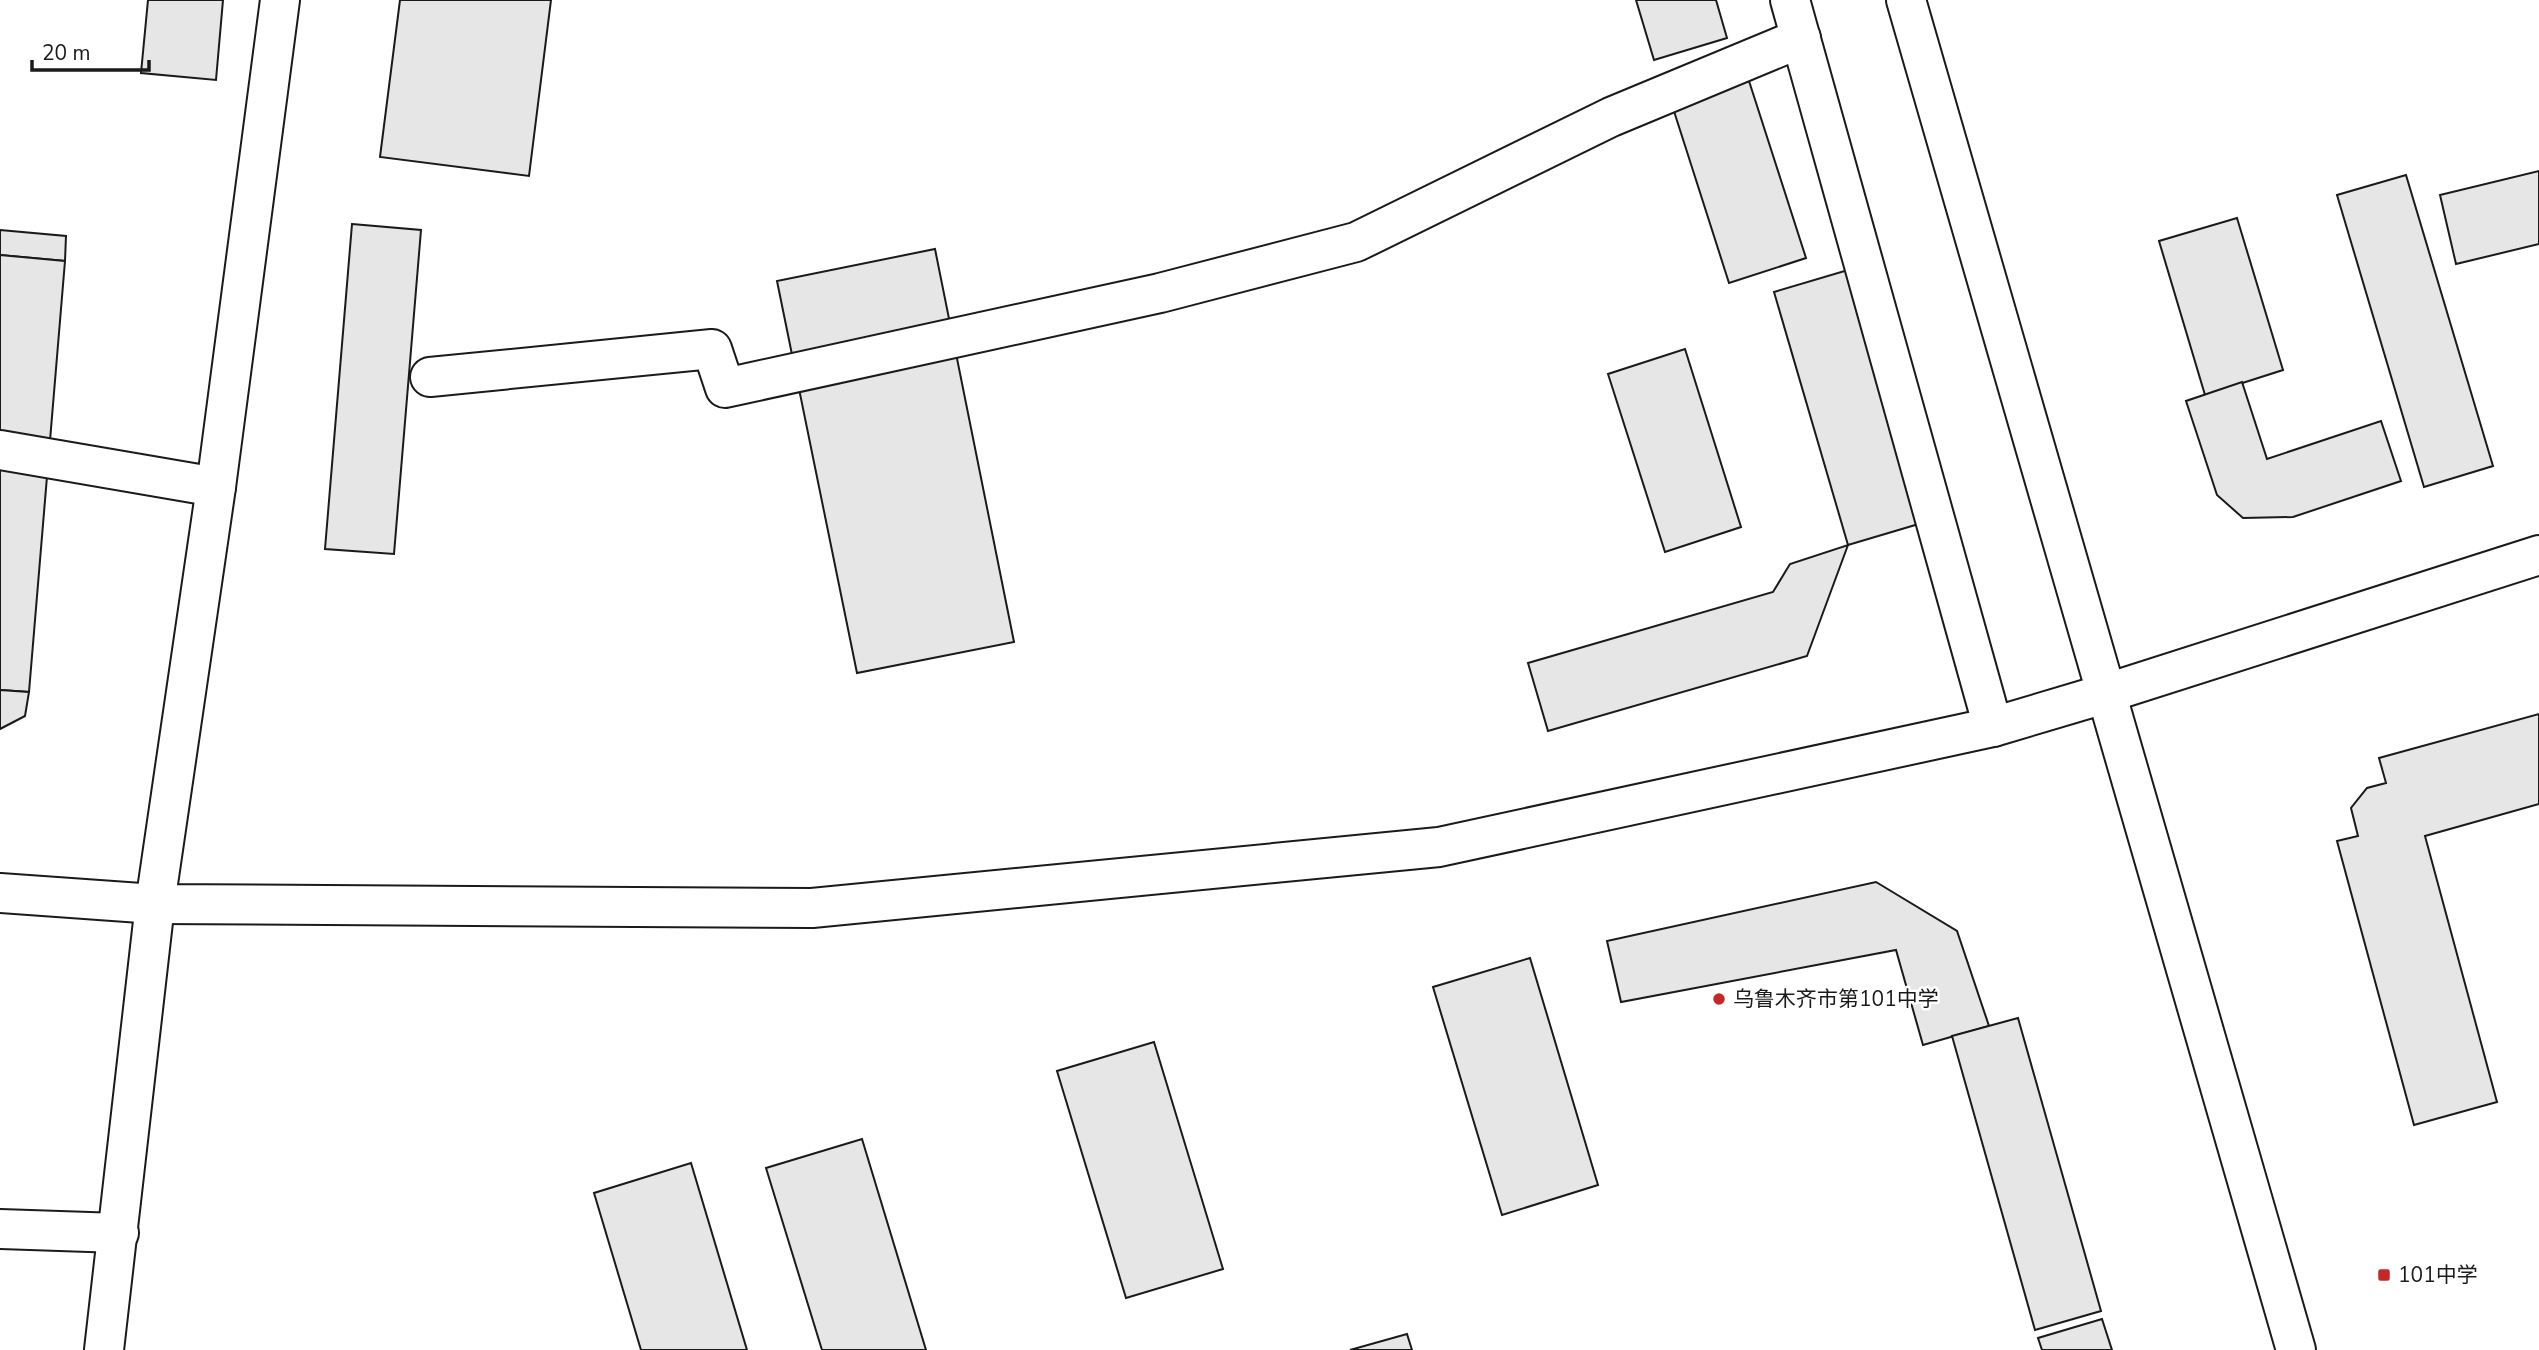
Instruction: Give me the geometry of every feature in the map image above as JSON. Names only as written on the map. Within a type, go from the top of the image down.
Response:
[{"type":"street","points":[[104,1350],[155,904],[216,487],[280,0]]},
{"type":"street","points":[[1790,0],[1993,727]]},
{"type":"street","points":[[1906,0],[2104,694],[2296,1350]]},
{"type":"street","points":[[429,377],[712,349],[725,387],[1160,293],[1356,242],[1611,117],[1801,38]]},
{"type":"street","points":[[0,450],[216,487]]},
{"type":"street","points":[[0,893],[155,904],[812,908],[1438,848],[1993,727],[2539,555]]},
{"type":"street","points":[[0,1229],[119,1233]]},
{"type":"building","points":[[148,0],[223,0],[216,80],[141,73]]},
{"type":"building","points":[[400,0],[551,0],[529,176],[380,157]]},
{"type":"building","points":[[1636,0],[1716,0],[1727,38],[1654,60]]},
{"type":"building","points":[[1749,81],[1806,258],[1729,283],[1672,105]]},
{"type":"building","points":[[2539,171],[2539,244],[2456,264],[2440,195]]},
{"type":"building","points":[[2406,175],[2493,466],[2424,487],[2337,195]]},
{"type":"building","points":[[2237,218],[2283,370],[2205,395],[2159,241]]},
{"type":"building","points":[[352,224],[421,230],[394,554],[325,549]]},
{"type":"building","points":[[0,230],[66,236],[65,261],[0,255]]},
{"type":"building","points":[[935,249],[1014,642],[857,673],[777,281]]},
{"type":"building","points":[[0,255],[65,261],[29,692],[0,690]]},
{"type":"building","points":[[1848,270],[1922,523],[1848,545],[1774,292]]},
{"type":"building","points":[[1685,349],[1741,527],[1665,552],[1608,374]]},
{"type":"building","points":[[2242,382],[2267,459],[2381,421],[2401,481],[2293,517],[2243,518],[2217,495],[2186,401]]},
{"type":"building","points":[[1848,545],[1807,656],[1548,731],[1528,663],[1773,592],[1790,564]]},
{"type":"building","points":[[0,690],[29,692],[25,716],[0,729]]},
{"type":"building","points":[[2539,714],[2539,804],[2425,836],[2497,1102],[2414,1125],[2337,841],[2358,836],[2351,808],[2367,788],[2386,783],[2379,758]]},
{"type":"building","points":[[1876,882],[1957,931],[1989,1026],[1923,1045],[1896,950],[1621,1002],[1607,941]]},
{"type":"building","points":[[1530,958],[1598,1185],[1502,1215],[1433,987]]},
{"type":"building","points":[[2018,1018],[2101,1311],[2035,1330],[1952,1036]]},
{"type":"building","points":[[1154,1042],[1223,1269],[1126,1298],[1057,1071]]},
{"type":"building","points":[[862,1139],[926,1350],[822,1350],[766,1168]]},
{"type":"building","points":[[691,1163],[747,1350],[641,1350],[594,1193]]},
{"type":"building","points":[[2102,1319],[2112,1350],[2042,1350],[2038,1338]]},
{"type":"building","points":[[1407,1334],[1412,1350],[1350,1350]]},
{"type":"place","name":"乌鲁木齐市第101中学","points":[[1719,999]]},
{"type":"place","name":"101中学","points":[[2384,1275]]}]
